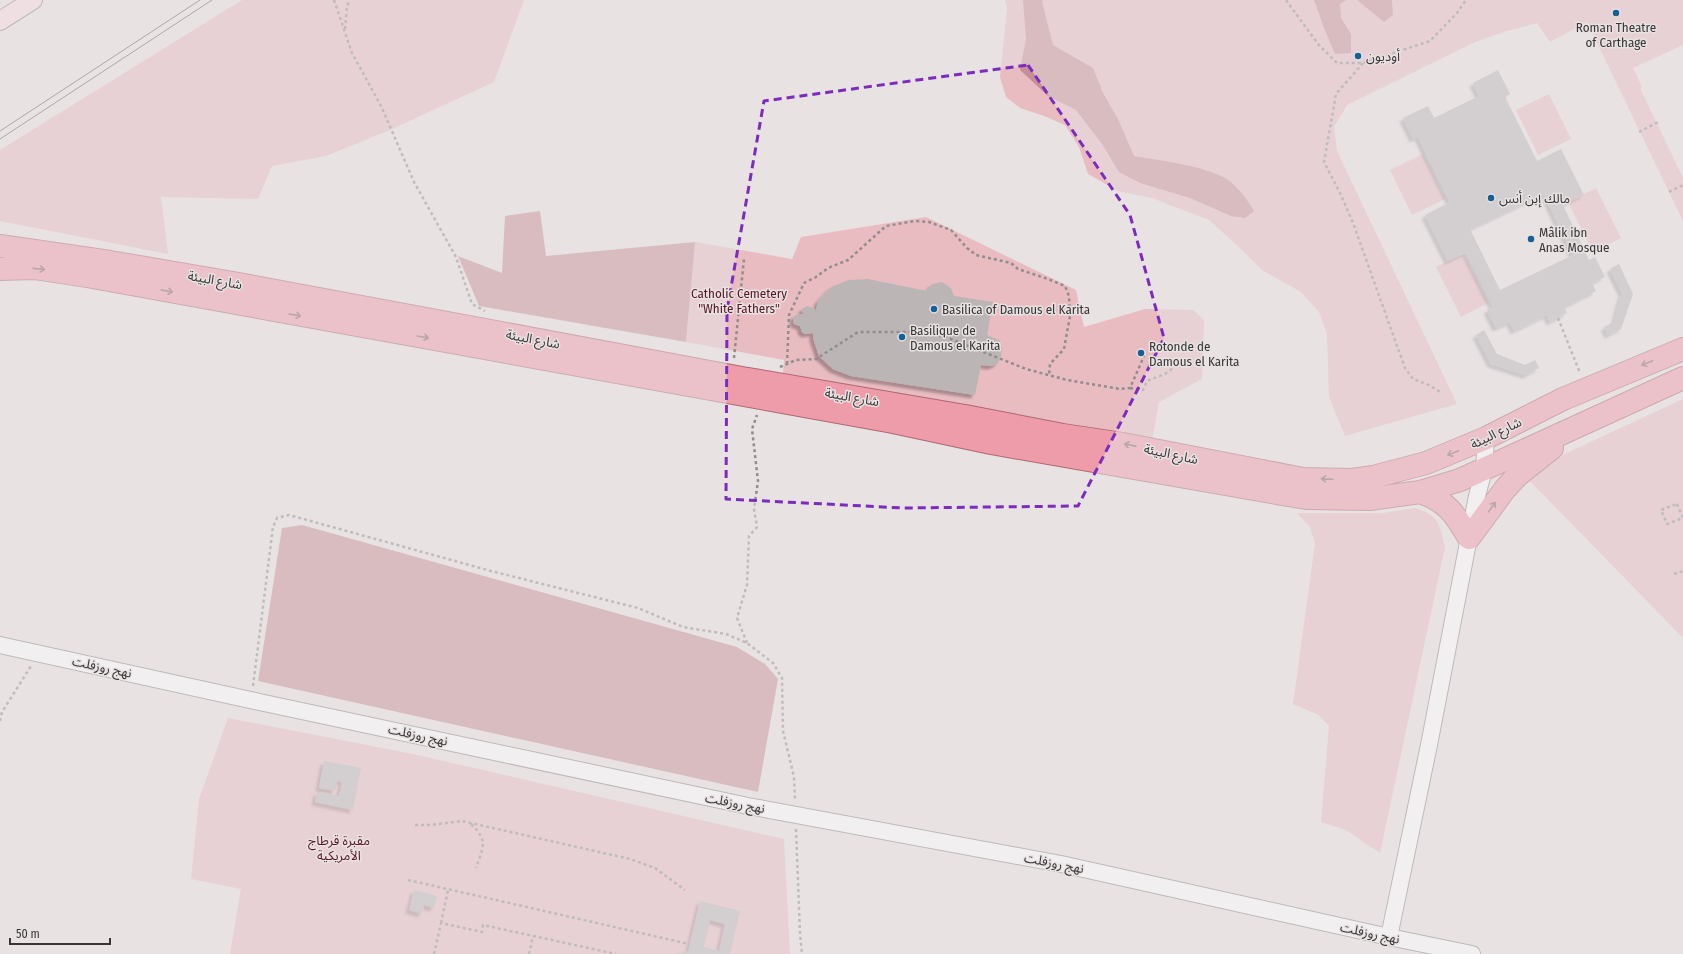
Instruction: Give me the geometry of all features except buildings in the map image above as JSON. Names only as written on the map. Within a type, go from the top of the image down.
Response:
[{"type":"highway","name":"شارع البيئة","points":[[0,246],[225,281],[741,369],[965,416],[1063,435],[1123,444],[1303,479],[1352,480],[1380,475],[1426,463],[1486,438],[1564,399],[1683,349]]},
{"type":"highway","name":"شارع البيئة","points":[[0,269],[34,268],[87,276],[893,422],[991,443],[1306,498],[1370,499],[1420,492],[1440,487],[1484,470],[1683,378]]},
{"type":"highway","points":[[1420,492],[1438,499],[1447,506],[1460,522],[1469,538],[1504,489],[1518,475],[1584,424]]},
{"type":"main road","points":[[0,21],[33,0]]},
{"type":"street","points":[[1389,937],[1484,470],[1486,438]]},
{"type":"street","name":"نهج روزفلت","points":[[0,645],[748,806],[1061,864],[1472,954]]},
{"type":"path","points":[[334,0],[352,53],[381,106],[414,182],[456,257],[472,304],[484,311],[492,312]]},
{"type":"path","points":[[345,31],[347,6],[350,0]]},
{"type":"path","points":[[1286,0],[1318,44],[1338,63],[1363,63],[1430,41],[1457,13],[1466,0]]},
{"type":"path","points":[[1363,63],[1336,94],[1324,162],[1353,223],[1405,368],[1413,379],[1429,385],[1442,393]]},
{"type":"path","points":[[1639,132],[1660,121]]},
{"type":"path","points":[[1669,192],[1683,185]]},
{"type":"path","points":[[787,364],[789,315],[804,283],[816,278],[828,268],[848,260],[886,226],[915,221],[930,222],[951,230],[966,248],[976,255],[1011,263],[1018,269],[1065,286],[1069,296],[1070,316],[1064,349],[1050,364],[1049,375]]},
{"type":"path","points":[[741,369],[734,358],[744,258]]},
{"type":"path","points":[[1558,318],[1583,378]]},
{"type":"path","points":[[778,367],[796,360],[816,360],[858,332],[921,332],[946,337],[1026,369],[1066,380],[1120,390],[1130,388],[1143,390],[1148,381],[1170,371],[1176,365],[1176,360]]},
{"type":"path","points":[[1130,388],[1144,356]]},
{"type":"path","points":[[734,358],[741,369]]},
{"type":"path","points":[[747,643],[737,618],[747,585],[749,536],[757,527],[754,509],[758,481],[752,429],[762,399]]},
{"type":"path","points":[[1677,504],[1681,510],[1683,518],[1667,524],[1661,510],[1677,504]]},
{"type":"path","points":[[251,700],[273,527],[277,518],[289,516],[491,571],[638,608],[683,627],[726,634],[747,643],[773,662],[782,678],[783,731],[794,776],[802,954]]},
{"type":"path","points":[[1674,574],[1683,570]]},
{"type":"path","points":[[0,721],[2,712],[32,665],[34,652]]},
{"type":"path","points":[[415,825],[431,825],[462,821],[630,859],[655,868],[685,890]]},
{"type":"path","points":[[471,823],[479,832],[484,845],[476,868]]},
{"type":"path","points":[[408,880],[689,944]]},
{"type":"path","points":[[434,954],[448,890]]},
{"type":"path","points":[[441,923],[482,932],[484,925],[616,954]]},
{"type":"path","points":[[529,954],[533,936]]},
{"type":"highlighted area","points":[[1028,65],[1130,215],[1164,338],[1078,506],[904,508],[726,499],[727,310],[764,101]]},
{"type":"green space","points":[[242,0],[524,0],[494,82],[390,130],[326,156],[272,166],[258,199],[161,197],[168,254],[0,221],[0,150]]},
{"type":"green space","points":[[1005,0],[1683,0],[1683,45],[1633,68],[1642,87],[1640,88],[1683,178],[1683,221],[1587,22],[1550,42],[1537,23],[1475,42],[1347,105],[1334,127],[1337,151],[1457,404],[1345,436],[1329,397],[1327,334],[1319,312],[1301,292],[1262,270],[1209,220],[1152,198],[1118,191],[1088,174],[1079,147],[1065,125],[1020,108],[1006,97],[1000,77],[1007,9]]},
{"type":"green space","points":[[1549,94],[1571,139],[1538,155],[1516,110]]},
{"type":"green space","points":[[1423,154],[1445,199],[1412,215],[1390,170]]},
{"type":"green space","points":[[1596,188],[1621,238],[1593,252],[1568,202]]},
{"type":"green space","name":"Basilica of Damous el Karita","points":[[926,217],[1076,290],[1084,327],[1145,309],[1193,310],[1204,320],[1202,379],[1159,402],[1152,441],[783,373],[784,360],[686,342],[695,242],[792,259],[801,237]]},
{"type":"green space","points":[[1463,254],[1488,303],[1461,317],[1436,267]]},
{"type":"green space","points":[[1683,399],[1683,638],[1527,478],[1556,458]]},
{"type":"green space","points":[[1415,508],[1429,514],[1434,518],[1441,532],[1445,547],[1380,853],[1346,830],[1321,822],[1329,726],[1319,715],[1293,704],[1315,543],[1310,527],[1297,513],[1383,513]]},
{"type":"green space","name":"مقبرة قرطاج الأمريكية","points":[[228,718],[413,754],[784,839],[790,954],[230,954],[241,889],[191,879],[199,799]]},
{"type":"shaded area","points":[[1023,0],[1043,0],[1042,2],[1053,45],[1093,68],[1103,93],[1118,119],[1134,156],[1189,166],[1221,176],[1236,187],[1254,211],[1245,218],[1231,216],[1190,198],[1140,183],[1119,172],[1102,144],[1076,110],[1048,96],[1020,70],[1026,39]]},
{"type":"shaded area","points":[[1314,0],[1346,0],[1340,4],[1341,18],[1351,34],[1351,53],[1335,54]]},
{"type":"shaded area","points":[[1357,0],[1392,0],[1393,15],[1384,22]]},
{"type":"shaded area","points":[[540,211],[546,256],[695,242],[686,342],[479,306],[458,256],[502,273],[505,216]]},
{"type":"shaded area","points":[[302,525],[737,647],[765,664],[778,679],[758,792],[258,681],[282,528]]},
{"type":"tram line","points":[[0,131],[200,0]]},
{"type":"tram line","points":[[0,139],[212,0]]},
{"type":"place","name":"Roman Theatre of Carthage","points":[[1616,13]]},
{"type":"place","name":"أوديون","points":[[1358,56]]},
{"type":"place","name":"مالك إبن أنس","points":[[1491,198]]},
{"type":"place","name":"Mâlik ibn Anas Mosque","points":[[1531,239]]},
{"type":"place","name":"Basilica of Damous el Karita","points":[[934,309]]},
{"type":"place","name":"Basilique de Damous el Karita","points":[[902,337]]},
{"type":"place","name":"Rotonde de Damous el Karita","points":[[1141,353]]},
{"type":"park label","name":"Catholic Cemetery \"White Fathers\"","points":[[739,300]]}]
